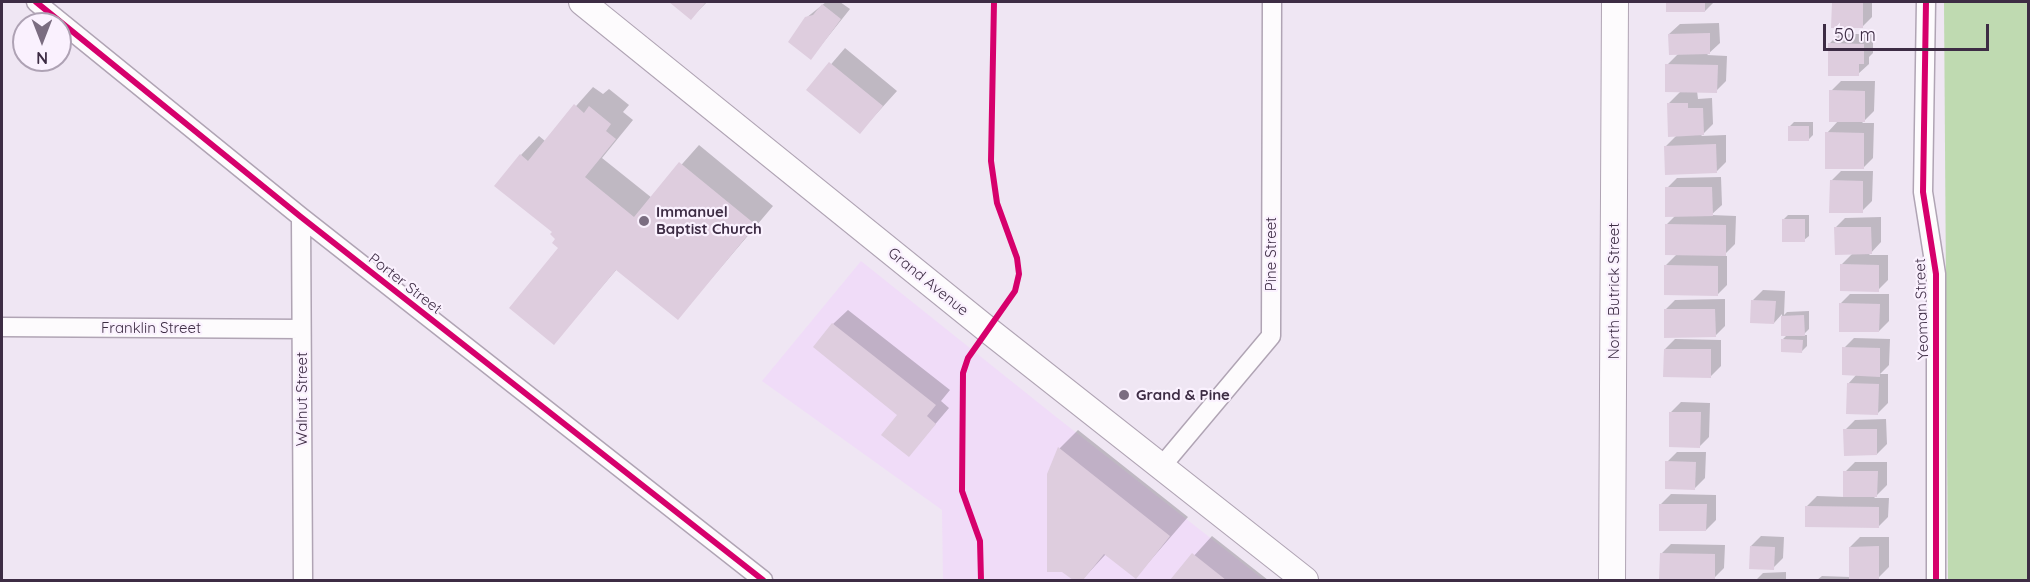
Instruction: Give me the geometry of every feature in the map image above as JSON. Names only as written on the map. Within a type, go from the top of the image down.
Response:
[{"type":"main road","name":"Grand Avenue","points":[[582,2],[1305,580]]},
{"type":"main road","name":"North Butrick Street","points":[[1612,580],[1615,2]]},
{"type":"street","name":"Porter Street","points":[[36,2],[301,217],[763,580]]},
{"type":"street","name":"Pine Street","points":[[1161,467],[1271,336],[1272,2]]},
{"type":"street","name":"Yeoman Street","points":[[1926,2],[1923,192],[1936,274],[1936,580]]},
{"type":"street","name":"Walnut Street","points":[[301,217],[303,580]]},
{"type":"street","name":"Franklin Street","points":[[2,327],[301,329]]},
{"type":"shaded area","points":[[861,261],[1264,580],[943,580],[942,510],[762,381]]},
{"type":"green space","points":[[1944,2],[2028,2],[2028,580],[1948,580]]},
{"type":"building","points":[[669,2],[706,2],[691,20]]},
{"type":"building","points":[[1666,2],[1705,2],[1705,12],[1666,12]]},
{"type":"building","points":[[1832,2],[1863,2],[1863,28],[1831,28]]},
{"type":"building","points":[[822,4],[841,19],[811,60],[788,42],[805,17],[813,15]]},
{"type":"building","points":[[1710,33],[1710,54],[1669,55],[1668,34]]},
{"type":"building","points":[[1828,43],[1864,44],[1864,64],[1859,64],[1859,76],[1828,76]]},
{"type":"building","points":[[829,62],[883,106],[860,134],[806,90]]},
{"type":"building","points":[[1665,64],[1718,65],[1717,93],[1665,92]]},
{"type":"building","points":[[1829,90],[1865,91],[1865,122],[1829,122]]},
{"type":"building","points":[[1667,103],[1688,103],[1688,108],[1703,108],[1704,135],[1668,137]]},
{"type":"building","name":"Immanuel Baptist Church","points":[[574,104],[584,113],[589,106],[611,124],[606,131],[616,139],[585,177],[634,217],[679,162],[756,225],[678,320],[616,270],[554,345],[509,308],[558,248],[552,243],[555,239],[550,234],[552,232],[494,186],[520,154],[528,161]]},
{"type":"building","points":[[1788,126],[1809,126],[1809,141],[1788,141]]},
{"type":"building","points":[[1825,132],[1864,133],[1864,169],[1825,169]]},
{"type":"building","points":[[1716,144],[1717,173],[1665,175],[1664,146]]},
{"type":"building","points":[[1830,180],[1863,181],[1863,213],[1829,213]]},
{"type":"building","points":[[1665,187],[1712,187],[1713,216],[1665,217]]},
{"type":"building","points":[[1782,219],[1805,219],[1805,242],[1782,242]]},
{"type":"building","points":[[1665,224],[1726,225],[1726,256],[1665,255]]},
{"type":"building","points":[[1834,227],[1871,227],[1872,254],[1835,255]]},
{"type":"building","points":[[1840,264],[1879,265],[1879,292],[1840,291]]},
{"type":"building","points":[[1664,265],[1718,266],[1718,296],[1664,295]]},
{"type":"building","points":[[1751,300],[1776,301],[1774,324],[1750,323]]},
{"type":"building","points":[[1839,303],[1880,304],[1879,332],[1839,332]]},
{"type":"building","points":[[1664,309],[1715,309],[1716,337],[1664,338]]},
{"type":"building","points":[[1804,315],[1805,336],[1781,336],[1781,316]]},
{"type":"building","points":[[832,323],[936,405],[927,416],[936,424],[909,457],[881,435],[897,415],[813,347]]},
{"type":"building","points":[[1781,339],[1803,340],[1802,353],[1781,352]]},
{"type":"building","points":[[1842,347],[1880,348],[1880,377],[1842,375]]},
{"type":"building","points":[[1664,349],[1711,349],[1711,378],[1663,377]]},
{"type":"building","points":[[1847,383],[1879,384],[1878,415],[1846,414]]},
{"type":"building","points":[[1669,412],[1701,412],[1700,448],[1669,447]]},
{"type":"building","points":[[1843,429],[1877,429],[1877,455],[1844,456]]},
{"type":"building","points":[[1058,447],[1170,536],[1136,579],[1104,554],[1083,580],[1073,580],[1062,572],[1047,572],[1047,474]]},
{"type":"building","points":[[1665,461],[1696,462],[1695,490],[1665,489]]},
{"type":"building","points":[[1843,471],[1878,471],[1877,497],[1843,497]]},
{"type":"building","points":[[1659,504],[1707,504],[1706,531],[1659,531]]},
{"type":"building","points":[[1805,506],[1879,507],[1879,528],[1805,527]]},
{"type":"building","points":[[1750,546],[1775,547],[1774,570],[1749,569]]},
{"type":"building","points":[[1879,546],[1879,579],[1849,579],[1849,547]]},
{"type":"building","points":[[1192,553],[1226,580],[1170,580]]},
{"type":"building","points":[[1660,553],[1715,554],[1715,580],[1659,579]]},
{"type":"cycle path","points":[[36,2],[301,217],[763,580]]},
{"type":"cycle path","points":[[981,580],[980,541],[962,491],[963,373],[968,358],[1015,291],[1019,274],[1017,258],[997,203],[991,161],[994,2]]},
{"type":"cycle path","points":[[1926,2],[1923,192],[1936,274],[1936,580]]},
{"type":"place","name":"Immanuel Baptist Church","points":[[644,221]]},
{"type":"place","name":"Grand & Pine","points":[[1124,395]]}]
